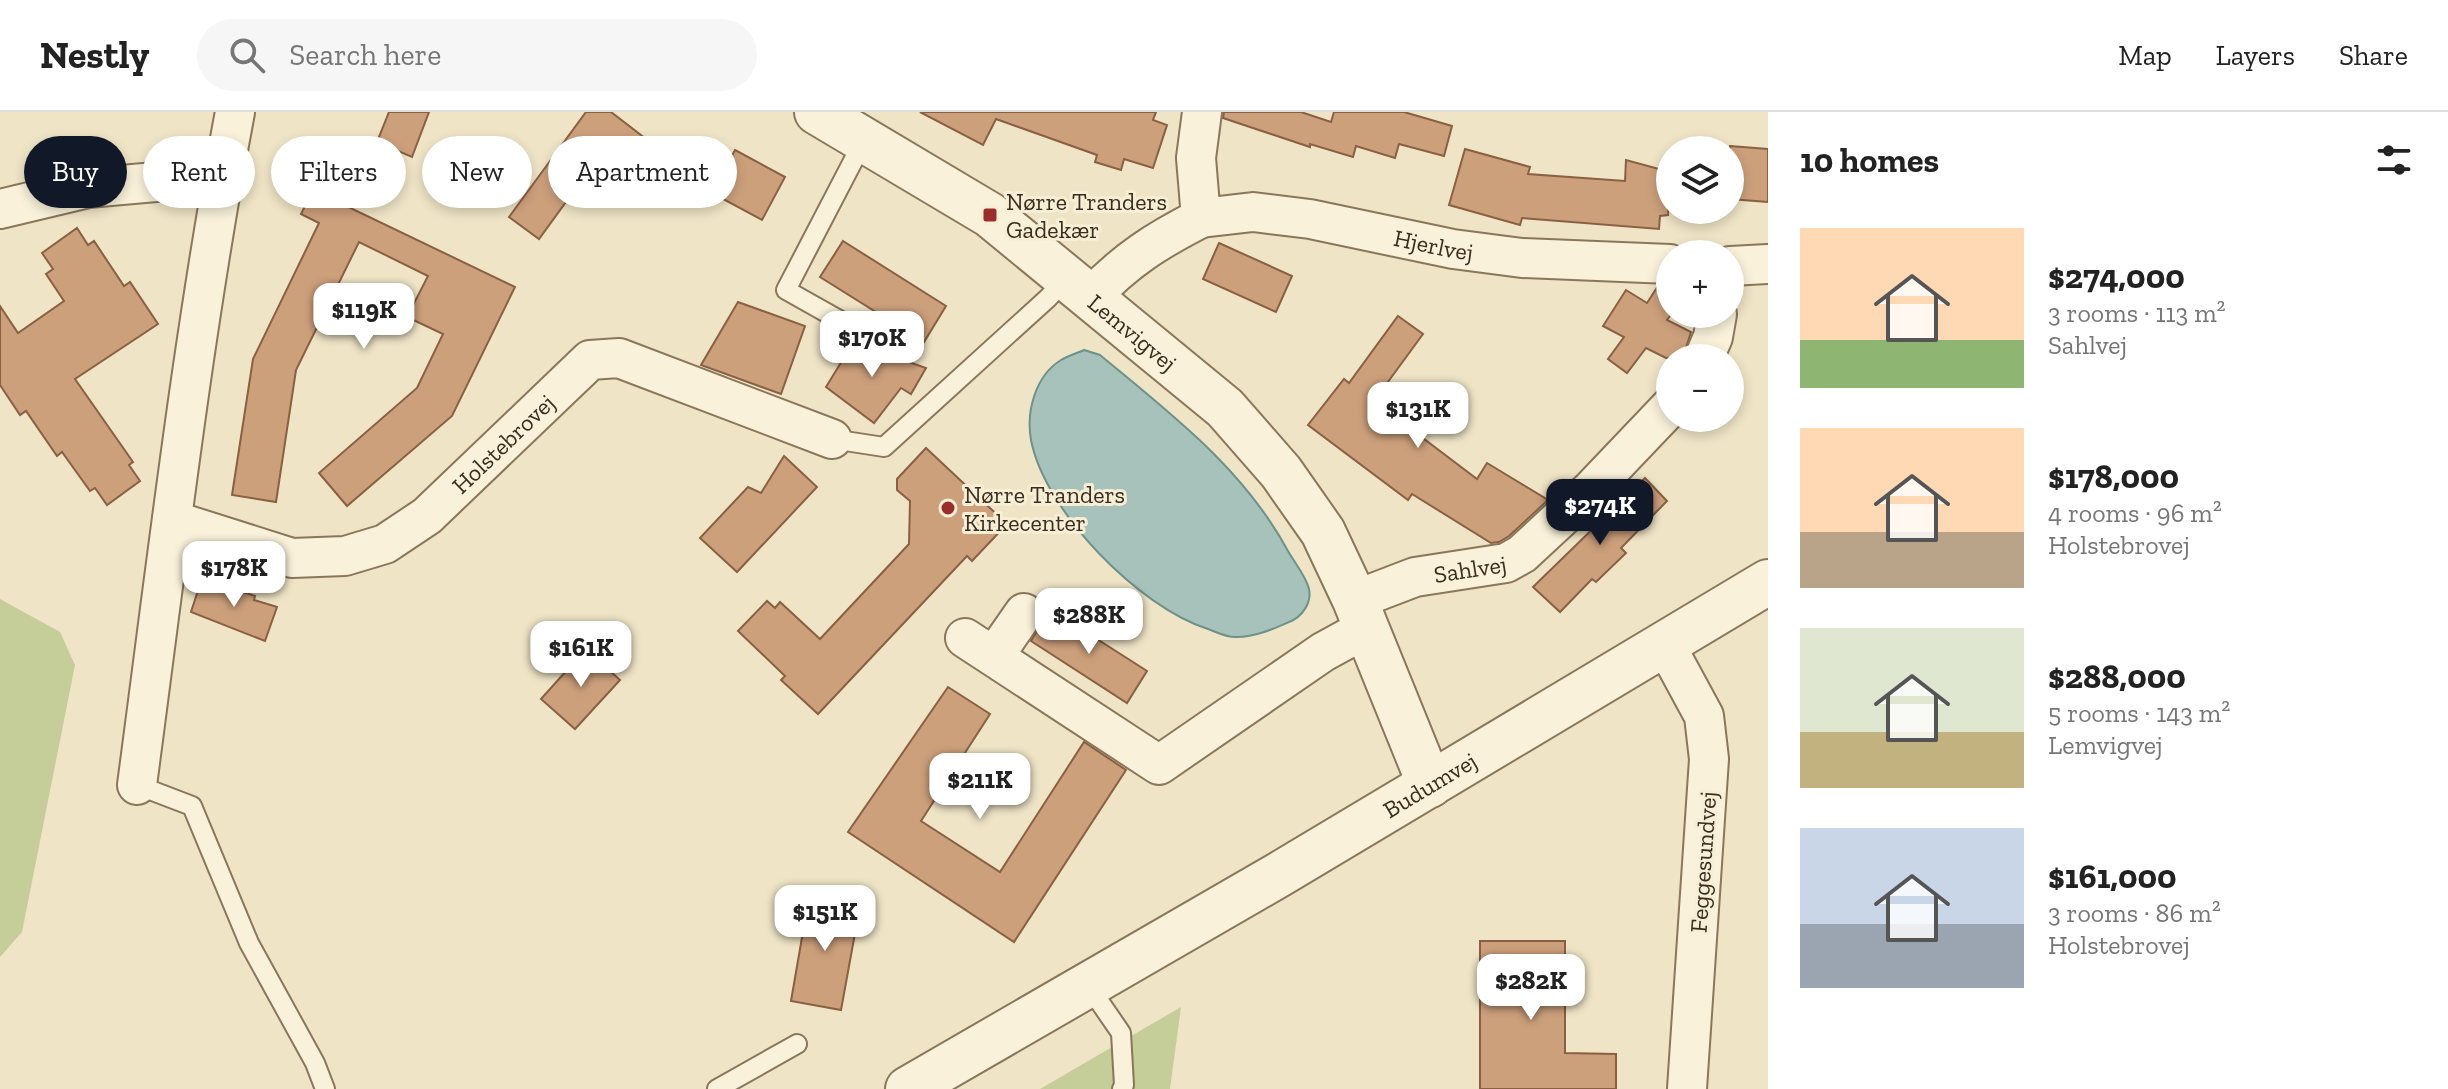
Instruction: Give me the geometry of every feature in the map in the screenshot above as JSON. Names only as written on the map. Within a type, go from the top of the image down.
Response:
[{"type":"street","points":[[230,136],[235,112]]},
{"type":"street","name":"Lemvigvej","points":[[817,112],[990,215],[1225,408],[1281,472],[1323,532],[1430,785]]},
{"type":"street","points":[[1201,218],[1196,158],[1202,112]]},
{"type":"street","points":[[0,209],[88,188],[143,183]]},
{"type":"street","points":[[137,785],[218,208]]},
{"type":"street","name":"Hjerlvej","points":[[1079,288],[1108,279],[1155,241],[1201,218],[1253,212],[1310,219],[1453,249],[1522,258],[1656,263]]},
{"type":"street","points":[[1744,265],[1768,264]]},
{"type":"street","name":"Holstebrovej","points":[[172,520],[292,558],[345,556],[385,544],[427,516],[590,360],[619,358],[832,439]]},
{"type":"street","name":"Sahlvej","points":[[1360,614],[1415,577],[1506,563],[1522,554],[1590,491],[1656,422]]},
{"type":"street","name":"Budumvej","points":[[910,1088],[1430,785],[1768,582]]},
{"type":"street","points":[[1024,613],[980,647],[1159,765],[1323,652],[1360,614]]},
{"type":"street","name":"Feggesundvej","points":[[1665,644],[1704,716],[1709,759],[1687,1089]]},
{"type":"lane","points":[[850,326],[786,290],[864,140]]},
{"type":"lane","points":[[832,439],[884,447],[1048,298],[1079,288]]},
{"type":"lane","points":[[137,785],[192,806],[249,943],[315,1063],[325,1089]]},
{"type":"lane","points":[[1088,985],[1121,1033],[1122,1089]]},
{"type":"lane","points":[[717,1089],[797,1044]]},
{"type":"green space","points":[[0,599],[60,632],[75,665],[22,932],[0,957]]},
{"type":"green space","points":[[1181,1007],[1170,1089],[1040,1089]]},
{"type":"water","points":[[1084,350],[1100,355],[1179,421],[1250,494],[1270,521],[1307,584],[1309,599],[1298,617],[1270,630],[1244,637],[1230,637],[1181,618],[1125,579],[1075,526],[1040,468],[1031,440],[1030,418],[1034,396],[1045,375],[1061,360]]},
{"type":"building","points":[[389,112],[429,112],[412,157],[406,154],[406,136],[379,136]]},
{"type":"building","points":[[586,112],[611,112],[642,136],[568,136]]},
{"type":"building","points":[[920,112],[1156,112],[1153,120],[1167,125],[1153,168],[1124,159],[1121,170],[1095,162],[1097,155],[996,119],[983,145]]},
{"type":"building","points":[[1224,112],[1301,112],[1331,122],[1334,112],[1404,112],[1452,126],[1444,156],[1399,144],[1395,158],[1356,146],[1353,157],[1310,144],[1310,147],[1223,118]]},
{"type":"building","points":[[1744,147],[1768,149],[1768,202],[1744,200]]},
{"type":"building","points":[[1465,149],[1530,167],[1528,174],[1625,181],[1626,160],[1656,168],[1656,224],[1659,224],[1659,229],[1522,218],[1520,225],[1449,205]]},
{"type":"building","points":[[737,151],[785,177],[762,220],[737,206]]},
{"type":"building","points":[[548,164],[548,208],[562,208],[539,239],[509,217],[516,208],[532,208],[532,186]]},
{"type":"building","points":[[304,208],[350,208],[515,287],[452,416],[347,506],[319,473],[417,388],[443,334],[407,317],[428,276],[359,242],[296,370],[276,502],[232,495],[253,359],[319,223],[301,214]]},
{"type":"building","points":[[77,228],[88,245],[94,241],[124,286],[130,282],[158,324],[75,379],[133,462],[129,465],[140,481],[107,505],[95,488],[90,491],[62,452],[57,456],[26,411],[20,415],[0,385],[0,306],[18,333],[64,301],[46,274],[53,269],[42,253]]},
{"type":"building","points":[[843,241],[946,306],[924,342],[820,277]]},
{"type":"building","points":[[1219,243],[1292,276],[1276,312],[1203,279]]},
{"type":"building","points":[[1656,289],[1656,328],[1683,328],[1691,332],[1687,344],[1656,344],[1656,353],[1646,348],[1627,373],[1608,359],[1624,337],[1603,326],[1626,290],[1647,303]]},
{"type":"building","points":[[738,302],[805,326],[781,394],[701,365]]},
{"type":"building","points":[[1398,316],[1423,334],[1374,401],[1477,479],[1487,463],[1548,500],[1499,542],[1491,543],[1412,494],[1408,500],[1308,425],[1344,379],[1349,383]]},
{"type":"building","points":[[849,341],[926,368],[911,394],[901,388],[874,423],[826,387],[845,356],[843,354]]},
{"type":"building","points":[[926,448],[1007,524],[972,561],[967,556],[818,714],[781,680],[785,676],[738,631],[767,601],[775,608],[780,602],[820,639],[909,544],[910,501],[897,490],[897,479]]},
{"type":"building","points":[[784,456],[817,487],[737,572],[700,538],[748,487],[761,493]]},
{"type":"building","points":[[1645,478],[1667,501],[1621,548],[1626,553],[1596,582],[1592,579],[1560,612],[1533,587]]},
{"type":"building","points":[[202,578],[277,607],[265,641],[191,612]]},
{"type":"building","points":[[1050,609],[1147,671],[1127,703],[1031,641]]},
{"type":"building","points":[[586,649],[620,680],[575,729],[541,699]]},
{"type":"building","points":[[948,687],[990,714],[921,821],[1000,872],[1084,742],[1126,770],[1014,942],[848,832]]},
{"type":"building","points":[[809,897],[860,906],[841,1010],[791,1001]]},
{"type":"building","points":[[1480,941],[1565,941],[1565,1053],[1616,1054],[1616,1089],[1480,1089]]},
{"type":"place","name":"Nørre Tranders Gadekær","points":[[990,215]]},
{"type":"place","name":"Nørre Tranders Kirkecenter","points":[[948,508]]}]
